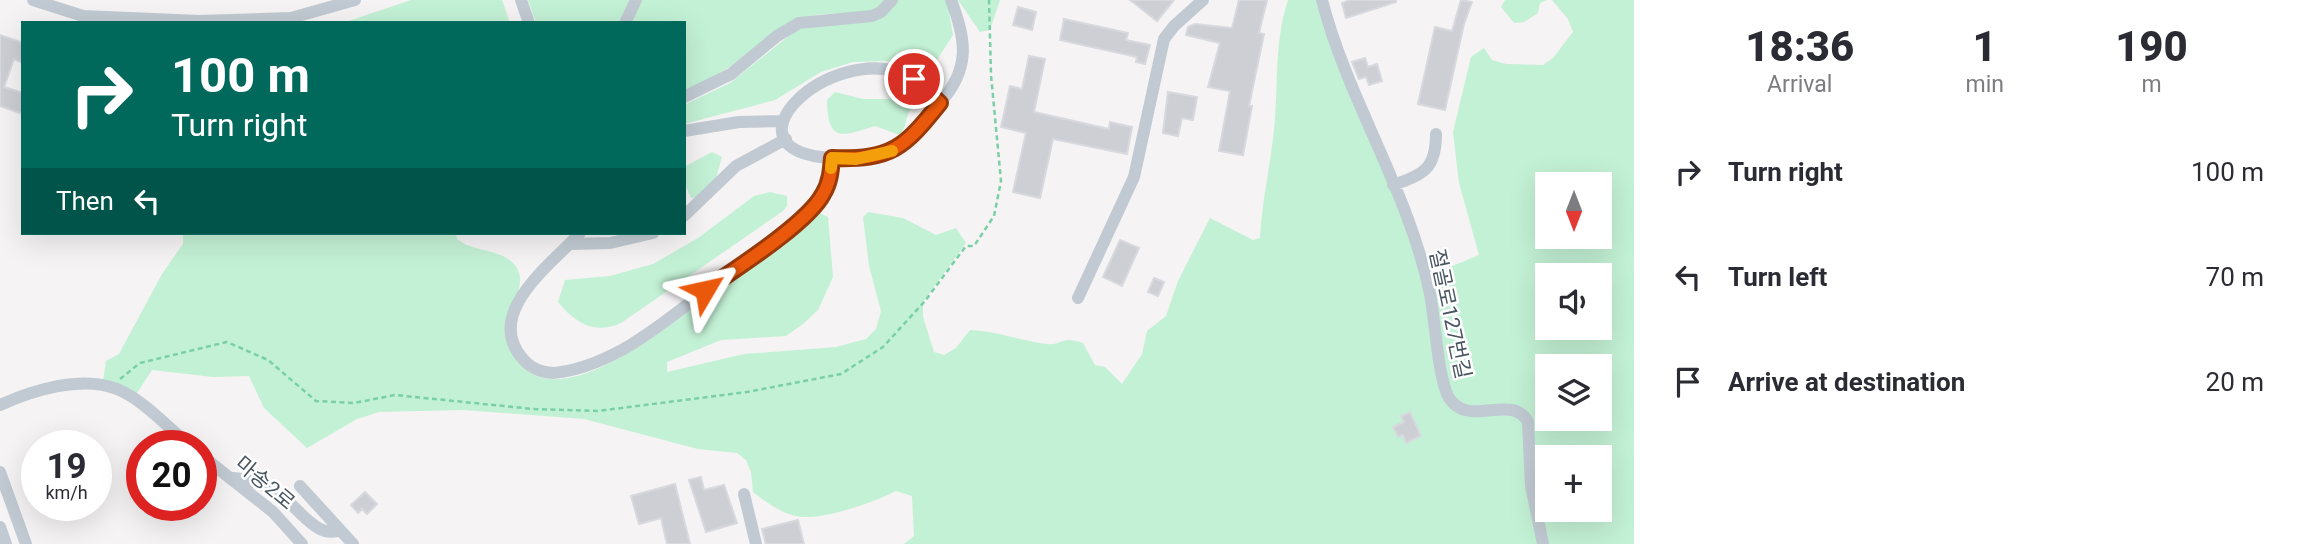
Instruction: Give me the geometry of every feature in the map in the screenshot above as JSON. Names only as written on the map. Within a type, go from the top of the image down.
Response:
[{"type":"street","points":[[33,0],[83,16],[199,21],[292,18],[355,0]]},
{"type":"street","points":[[521,0],[528,21]]},
{"type":"street","points":[[626,21],[636,0]]},
{"type":"street","points":[[686,96],[731,74],[788,28],[810,20],[872,16],[881,12],[892,0]]},
{"type":"street","points":[[940,103],[905,74],[889,70],[861,69],[834,76],[810,89],[790,105],[783,121],[786,139],[791,149],[799,153],[832,158],[856,159],[898,149],[917,132],[953,87],[964,61],[960,30],[951,0]]},
{"type":"street","points":[[1078,298],[1134,177],[1164,39],[1168,32],[1203,0]]},
{"type":"street","name":"절골로127번길","points":[[1322,0],[1341,65],[1393,185],[1427,280],[1445,391],[1452,402],[1462,410],[1477,412],[1515,409],[1524,414],[1528,422],[1531,486],[1543,544]]},
{"type":"street","points":[[686,131],[739,122],[783,121]]},
{"type":"street","points":[[1393,185],[1428,167],[1436,152],[1436,134]]},
{"type":"street","points":[[686,214],[736,166],[786,139]]},
{"type":"street","points":[[578,235],[529,284],[512,320],[511,336],[518,355],[526,364],[544,372],[563,372],[622,349],[764,248],[818,202],[828,184],[832,158]]},
{"type":"street","points":[[570,244],[610,243],[644,235]]},
{"type":"street","points":[[0,405],[47,388],[70,385],[110,387],[129,396],[171,430]]},
{"type":"street","name":"마송2로","points":[[217,468],[273,512],[302,544]]},
{"type":"street","points":[[0,472],[26,544]]},
{"type":"street","points":[[229,478],[240,478],[280,494],[323,531],[333,533],[340,530]]},
{"type":"street","points":[[300,486],[353,544]]},
{"type":"street","points":[[744,494],[755,544]]},
{"type":"street","points":[[0,527],[6,544]]},
{"type":"green space","points":[[411,0],[502,0],[509,21],[349,21]]},
{"type":"green space","points":[[528,0],[631,0],[621,21],[535,21]]},
{"type":"green space","points":[[642,0],[947,0],[953,35],[931,69],[922,72],[887,61],[853,62],[821,72],[775,100],[686,123],[686,104],[730,83],[795,31],[844,14],[813,16],[790,23],[731,66],[686,91],[686,21],[631,21]]},
{"type":"green space","points":[[958,0],[1000,0],[990,30],[980,32]]},
{"type":"green space","points":[[1288,0],[1318,0],[1426,277],[1479,255],[1459,183],[1453,132],[1471,57],[1484,48],[1492,60],[1506,64],[1543,65],[1553,58],[1573,32],[1568,19],[1552,0],[1634,0],[1634,544],[904,544],[914,536],[912,496],[896,491],[832,514],[796,516],[778,509],[753,492],[751,472],[746,460],[737,453],[698,449],[584,419],[463,410],[379,412],[357,419],[307,448],[264,408],[249,376],[213,377],[152,370],[135,396],[103,381],[106,361],[119,354],[162,274],[183,244],[183,235],[456,235],[463,243],[501,255],[514,264],[520,285],[509,320],[507,334],[510,348],[519,363],[538,377],[561,379],[588,373],[643,344],[708,296],[754,267],[817,212],[828,217],[833,277],[818,310],[786,336],[721,340],[667,362],[667,372],[744,354],[836,347],[866,339],[876,329],[881,311],[869,266],[863,217],[868,212],[903,218],[936,235],[956,228],[966,243],[923,302],[923,317],[934,352],[944,355],[956,348],[970,330],[1047,344],[1075,341],[1083,343],[1095,365],[1105,367],[1122,384],[1142,354],[1147,331],[1166,316],[1178,281],[1210,218],[1253,240],[1260,238],[1274,134],[1279,44]]},
{"type":"green space","points":[[1505,0],[1547,0],[1540,3],[1538,13],[1524,22],[1514,23],[1501,7]]},
{"type":"green space","points":[[835,92],[863,99],[910,99],[913,106],[900,135],[875,126],[846,134],[839,133],[830,124],[828,114],[827,100]]},
{"type":"green space","points":[[712,152],[722,157],[716,178],[696,198],[691,198],[686,187],[686,166]]},
{"type":"green space","points":[[770,192],[787,196],[787,206],[783,211],[621,323],[603,328],[586,325],[571,316],[558,302],[565,280],[610,276],[653,264],[698,238],[754,196]]},
{"type":"building","points":[[1130,0],[1174,0],[1157,21]]},
{"type":"building","points":[[1239,0],[1267,0],[1259,33],[1264,34],[1249,106],[1252,106],[1243,155],[1219,151],[1230,91],[1208,87],[1220,43],[1186,35],[1188,27],[1195,24],[1232,28]]},
{"type":"building","points":[[1350,0],[1396,2],[1346,18],[1342,3]]},
{"type":"building","points":[[1461,0],[1472,2],[1464,24],[1445,110],[1418,104],[1435,27],[1452,31]]},
{"type":"building","points":[[1018,7],[1036,12],[1032,30],[1013,25]]},
{"type":"building","points":[[1064,19],[1128,33],[1126,40],[1150,45],[1145,64],[1136,62],[1137,57],[1060,40]]},
{"type":"building","points":[[0,35],[21,42],[21,62],[14,59],[4,87],[21,92],[21,113],[0,106]]},
{"type":"building","points":[[1029,56],[1045,59],[1034,112],[1109,129],[1110,122],[1132,127],[1127,154],[1053,139],[1040,198],[1013,192],[1026,133],[1001,127],[1010,86],[1022,89]]},
{"type":"building","points":[[1365,58],[1368,67],[1377,64],[1382,81],[1369,85],[1366,77],[1359,79],[1352,62]]},
{"type":"building","points":[[1168,92],[1197,97],[1193,120],[1182,118],[1178,136],[1163,133]]},
{"type":"building","points":[[1120,240],[1139,248],[1122,286],[1103,277]]},
{"type":"building","points":[[1154,278],[1164,282],[1158,296],[1148,292]]},
{"type":"building","points":[[1410,412],[1421,436],[1406,443],[1403,435],[1398,437],[1393,427],[1404,422],[1401,416]]},
{"type":"building","points":[[701,477],[704,490],[724,485],[737,523],[706,532],[689,480]]},
{"type":"building","points":[[675,484],[690,544],[667,544],[661,518],[639,524],[631,496]]},
{"type":"building","points":[[365,492],[377,504],[367,514],[362,509],[358,513],[351,505]]},
{"type":"building","points":[[798,520],[804,544],[766,544],[762,529]]},
{"type":"slow traffic","points":[[831,168],[832,158],[856,159],[892,151]]},
{"type":"route","points":[[705,290],[790,228],[818,202],[828,184],[832,158],[856,159],[885,153],[898,149],[917,132],[940,103],[914,79]]}]
